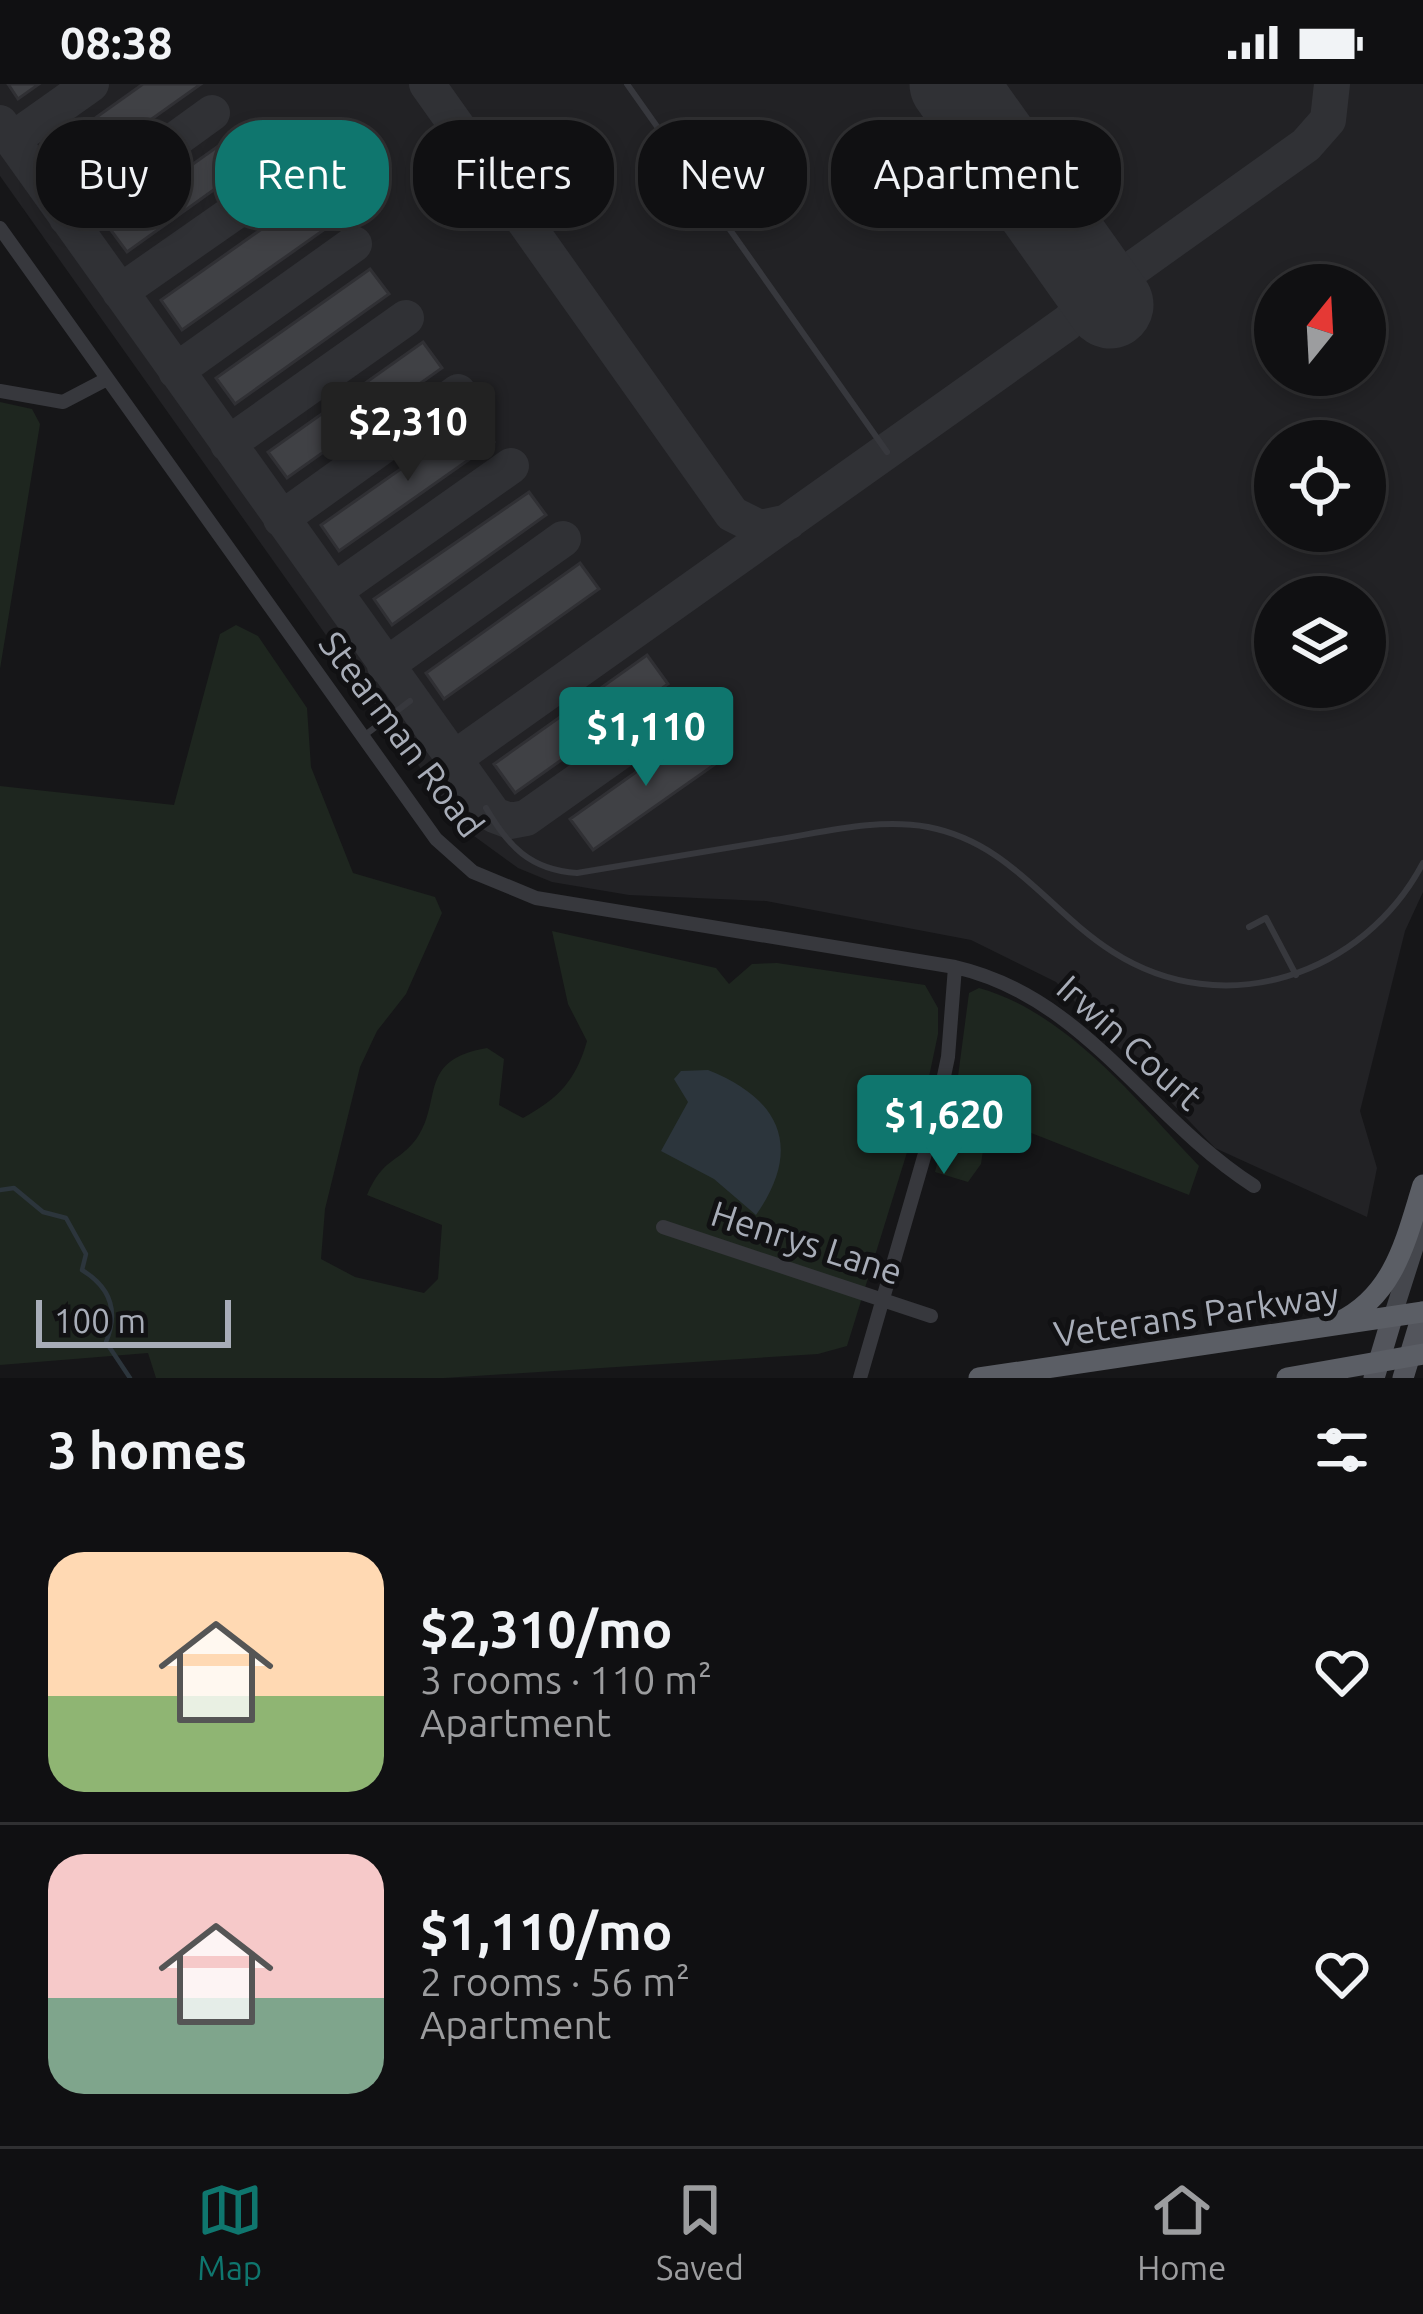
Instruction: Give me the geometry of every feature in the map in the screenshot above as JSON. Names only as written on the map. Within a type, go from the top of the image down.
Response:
[{"type":"highway","points":[[1312,1331],[1356,1312],[1386,1283],[1423,1185]]},
{"type":"highway","name":"Veterans Parkway","points":[[979,1378],[1179,1352],[1423,1312]]},
{"type":"highway","points":[[1087,1378],[1150,1366],[1179,1352]]},
{"type":"highway","name":"Veterans Parkway","points":[[1287,1378],[1376,1371],[1412,1363]]},
{"type":"main road","points":[[1376,1371],[1423,1221]]},
{"type":"main road","points":[[1412,1363],[1423,1312]]},
{"type":"street","name":"Stearman Road","points":[[0,228],[436,839],[473,872],[514,893],[955,967]]},
{"type":"street","points":[[0,391],[63,402],[107,380]]},
{"type":"street","points":[[860,1378],[945,1076],[955,967]]},
{"type":"street","name":"Irwin Court","points":[[955,967],[1023,989],[1068,1018],[1206,1150],[1254,1186]]},
{"type":"street","name":"Henrys Lane","points":[[663,1227],[931,1316]]},
{"type":"lane","points":[[628,84],[887,452]]},
{"type":"lane","points":[[362,736],[410,701]]},
{"type":"lane","points":[[486,808],[514,850],[548,869],[577,873],[866,825],[925,826],[970,839],[1011,862],[1097,940],[1148,970],[1219,986],[1296,975],[1370,934],[1402,898],[1423,863]]},
{"type":"lane","points":[[1249,927],[1266,918],[1296,975]]},
{"type":"shaded area","points":[[0,84],[1423,84],[1423,892],[1405,931],[1360,1111],[1377,1168],[1367,1217],[1215,1148],[1056,982],[971,940],[766,901],[629,895],[552,882],[518,868],[463,828],[37,228],[191,228],[191,120],[36,120],[36,227],[0,176]]},
{"type":"shaded area","points":[[0,402],[32,409],[40,424],[0,669]]},
{"type":"shaded area","points":[[236,625],[258,636],[307,708],[311,767],[353,873],[435,897],[442,913],[406,994],[377,1031],[360,1067],[325,1209],[321,1259],[355,1277],[424,1293],[438,1279],[442,1225],[367,1195],[385,1167],[417,1138],[436,1083],[450,1062],[487,1048],[504,1059],[499,1105],[523,1118],[547,1103],[571,1077],[587,1041],[568,1004],[552,931],[716,968],[729,984],[752,964],[777,963],[925,985],[938,1008],[938,1034],[926,1091],[847,1346],[818,1354],[444,1378],[156,1378],[148,1353],[0,1365],[0,786],[174,805],[220,634]]},
{"type":"shaded area","points":[[979,988],[1042,1017],[1126,1088],[1199,1166],[1189,1195],[988,1116],[981,1164],[968,1182],[935,1172],[957,1084],[969,993]]},
{"type":"shaded area","points":[[708,1070],[753,1095],[777,1128],[779,1168],[756,1215],[714,1179],[661,1151],[688,1102],[674,1079],[681,1071]]},
{"type":"building","points":[[8,84],[39,84],[18,99]]},
{"type":"building","points":[[143,84],[201,84],[150,120],[92,120]]},
{"type":"building","points":[[215,148],[215,189],[191,206],[191,165]]},
{"type":"building","points":[[109,228],[161,228],[127,252]]},
{"type":"building","points":[[263,228],[326,228],[182,330],[161,300]]},
{"type":"building","points":[[370,269],[389,294],[235,404],[216,378]]},
{"type":"building","points":[[423,342],[442,368],[287,478],[268,452]]},
{"type":"building","points":[[476,416],[494,442],[339,551],[321,525]]},
{"type":"building","points":[[529,492],[546,515],[392,625],[374,599]]},
{"type":"building","points":[[580,563],[599,589],[444,699],[426,673]]},
{"type":"building","points":[[647,655],[668,684],[515,793],[494,764]]},
{"type":"building","points":[[698,728],[721,760],[593,850],[570,819]]},
{"type":"waterway","points":[[0,1190],[14,1188],[43,1212],[66,1218],[86,1254],[82,1270],[99,1284],[109,1301],[112,1320],[106,1342],[130,1378]]},
{"type":"taxiway","points":[[12,140],[91,84]]},
{"type":"taxiway","points":[[427,84],[732,514],[760,528],[788,522]]},
{"type":"taxiway","points":[[452,760],[1067,323],[1100,292],[1306,145],[1328,120],[1332,84]]},
{"type":"taxiway","points":[[191,128],[212,113]]},
{"type":"taxiway","points":[[0,123],[494,815],[510,821],[526,818],[663,721]]},
{"type":"taxiway","points":[[120,292],[215,226]]},
{"type":"taxiway","points":[[176,371],[354,244]]},
{"type":"taxiway","points":[[228,444],[406,318]]},
{"type":"taxiway","points":[[281,519],[458,392]]},
{"type":"taxiway","points":[[334,591],[511,466]]},
{"type":"taxiway","points":[[385,666],[563,539]]},
{"type":"runway","points":[[953,84],[1110,305]]}]
